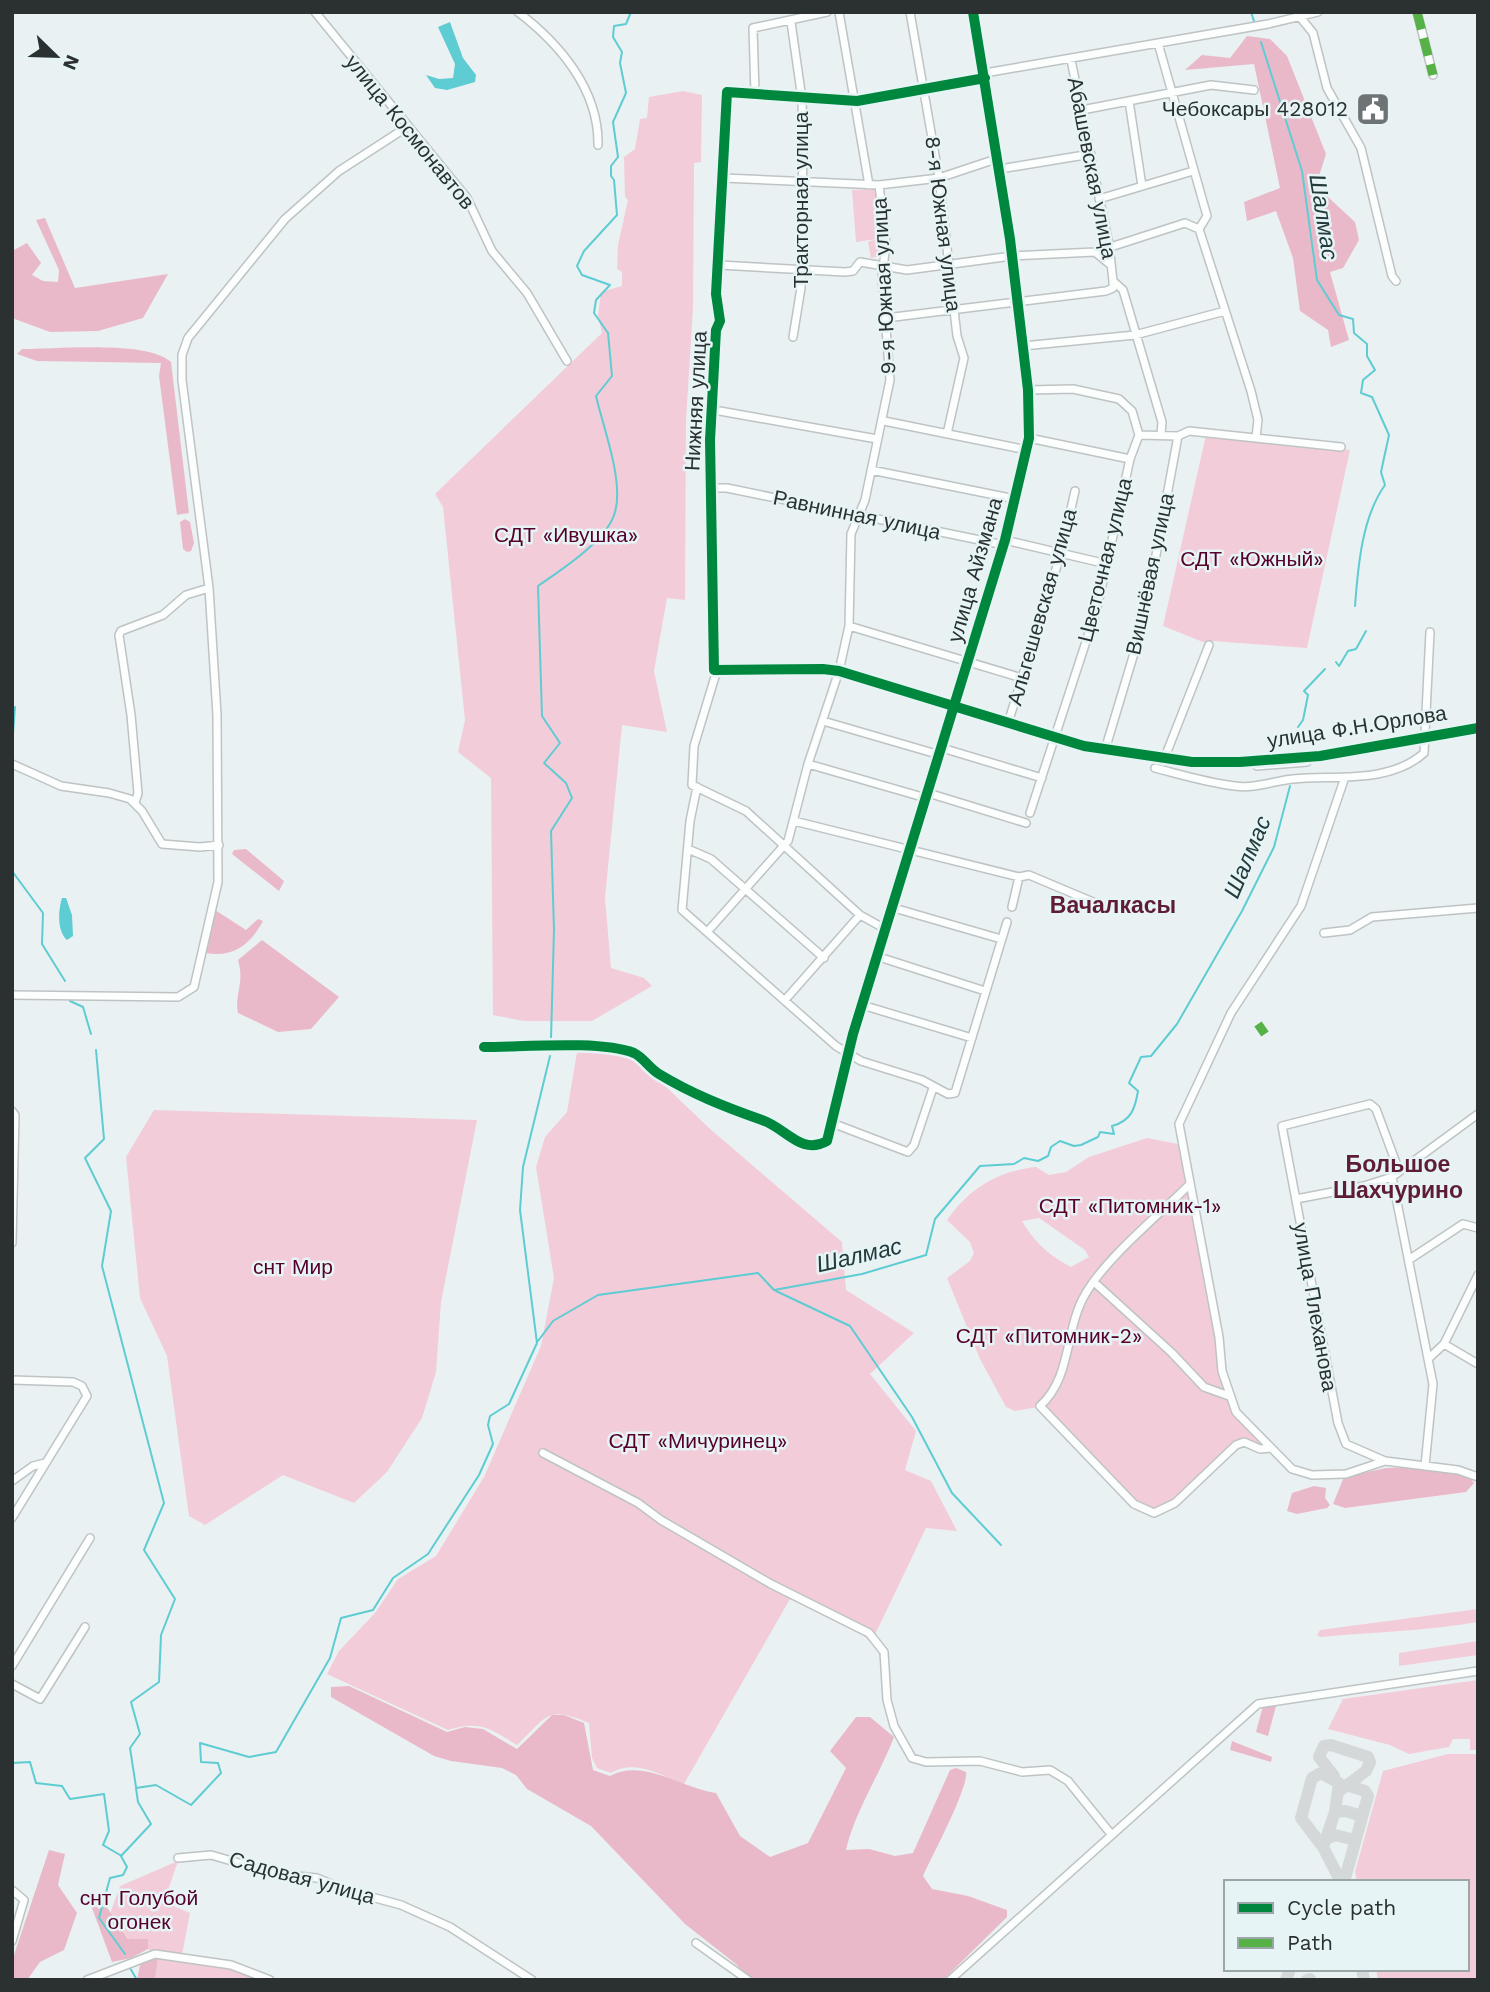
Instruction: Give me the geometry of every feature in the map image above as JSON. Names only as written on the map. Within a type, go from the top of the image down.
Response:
[{"type":"street","name":"улица Космонавтов","points":[[315,12],[467,198],[492,251],[527,293],[568,361]]},
{"type":"street","points":[[518,12],[537,28],[588,90],[597,119],[598,145]]},
{"type":"street","points":[[827,12],[791,22],[753,28],[755,94],[857,101],[1318,12],[1313,33]]},
{"type":"street","name":"9-я Южная улица","points":[[839,12],[857,101],[869,185]]},
{"type":"street","name":"8-я Южная улица","points":[[909,12],[939,178],[954,309],[964,358],[947,434]]},
{"type":"street","name":"улица Айзмана","points":[[832,1123],[862,1005],[1005,543],[1029,438],[1028,390],[1013,257],[999,158],[973,12]]},
{"type":"street","points":[[1417,12],[1433,75]]},
{"type":"street","points":[[1300,17],[1313,33],[1327,88],[1350,124],[1361,148],[1392,276],[1396,281]]},
{"type":"street","name":"Тракторная улица","points":[[791,22],[802,99],[803,183],[800,309],[793,337]]},
{"type":"street","points":[[1158,43],[1207,215],[1199,229],[1256,411],[1256,437]]},
{"type":"street","name":"Абашевская улица","points":[[1071,60],[1114,281],[1123,290],[1162,422],[1161,434]]},
{"type":"street","points":[[1082,110],[1211,85],[1254,90]]},
{"type":"street","name":"Нижняя улица","points":[[708,931],[680,906],[695,786],[694,746],[716,670],[710,440],[714,410],[716,330],[720,321],[716,294],[727,92],[755,94]]},
{"type":"street","points":[[1129,101],[1142,186]]},
{"type":"street","points":[[12,995],[178,997],[190,991],[197,981],[214,907],[219,845],[215,651],[182,380],[184,347],[205,315],[285,219],[339,171],[407,127]]},
{"type":"street","points":[[1000,169],[1091,154]]},
{"type":"street","points":[[723,178],[879,185],[939,178],[999,158]]},
{"type":"street","points":[[1099,199],[1193,171]]},
{"type":"street","name":"9-я Южная улица","points":[[708,931],[784,846],[839,671],[849,626],[850,539],[860,516],[877,439],[884,421],[890,370],[884,266],[886,244],[879,185]]},
{"type":"street","points":[[719,265],[850,272],[860,262],[907,270],[1013,257],[1095,251],[1185,223],[1199,229]]},
{"type":"street","points":[[1095,251],[1111,265]]},
{"type":"street","points":[[887,318],[1106,291],[1112,288],[1114,281]]},
{"type":"street","points":[[1023,346],[1135,335],[1224,311]]},
{"type":"street","points":[[1028,390],[1073,389],[1119,399],[1132,411],[1139,435],[1178,436],[1189,431],[1341,447]]},
{"type":"street","points":[[714,410],[877,439]]},
{"type":"street","points":[[884,421],[1027,450]]},
{"type":"street","name":"Цветочная улица","points":[[1030,813],[1097,608],[1130,459],[1139,435]]},
{"type":"street","name":"Вишнёвая улица","points":[[1105,750],[1144,620],[1178,436]]},
{"type":"street","points":[[1029,438],[1130,459]]},
{"type":"street","points":[[871,470],[1015,499]]},
{"type":"street","name":"Равнинная улица","points":[[711,488],[727,488],[1107,564]]},
{"type":"street","name":"Альгешевская улица","points":[[1008,723],[1061,554],[1075,491]]},
{"type":"street","points":[[135,803],[138,793],[131,715],[119,635],[121,631],[163,615],[186,595],[209,588]]},
{"type":"street","points":[[849,626],[1022,678]]},
{"type":"street","points":[[1209,645],[1159,762],[1239,787],[1272,785],[1291,779],[1345,778],[1404,766],[1424,752],[1430,632]]},
{"type":"street","points":[[716,670],[839,671],[953,707]]},
{"type":"street","name":"улица Ф.Н.Орлова","points":[[953,707],[1054,740],[1159,762]]},
{"type":"street","name":"улица Ф.Н.Орлова","points":[[953,707],[1054,740],[1159,762],[1214,763],[1296,758],[1478,730]]},
{"type":"street","points":[[822,721],[1042,778]]},
{"type":"street","points":[[12,764],[61,786],[109,793],[135,803],[162,844],[200,847],[219,845]]},
{"type":"street","points":[[808,764],[1026,823]]},
{"type":"street","points":[[1345,778],[1301,906],[1231,1013],[1181,1119],[1180,1131],[1229,1396],[1236,1412],[1292,1469],[1312,1475],[1346,1474],[1385,1461],[1478,1477]]},
{"type":"street","points":[[695,786],[740,807],[860,915],[887,930]]},
{"type":"street","points":[[794,821],[1019,877],[1034,877],[1105,907]]},
{"type":"street","points":[[688,849],[711,859],[824,957]]},
{"type":"street","points":[[1012,907],[1019,877]]},
{"type":"street","points":[[894,908],[1001,939]]},
{"type":"street","points":[[1324,933],[1350,930],[1373,917],[1478,908]]},
{"type":"street","points":[[785,1000],[860,915]]},
{"type":"street","points":[[708,931],[836,1046],[861,1061],[922,1080],[933,1088],[952,1095],[959,1083],[1007,922]]},
{"type":"street","points":[[879,957],[985,991]]},
{"type":"street","points":[[862,1005],[972,1038]]},
{"type":"street","points":[[484,1047],[596,1047],[635,1054],[655,1072],[689,1091],[719,1106],[766,1121],[803,1147],[810,1148],[827,1141],[832,1123],[908,1152],[914,1145],[933,1088]]},
{"type":"street","name":"улица Плеханова","points":[[1385,1461],[1346,1444],[1330,1398],[1282,1126],[1370,1104],[1376,1109],[1399,1171]]},
{"type":"street","points":[[12,1243],[13,1111]]},
{"type":"street","points":[[1296,1199],[1364,1186],[1392,1177],[1478,1114]]},
{"type":"street","points":[[1392,1177],[1410,1259],[1433,1393],[1425,1466]]},
{"type":"street","points":[[1190,1184],[1094,1282],[1081,1304],[1071,1346],[1055,1389],[1040,1406],[1134,1504],[1142,1509],[1160,1513],[1175,1503],[1236,1445],[1244,1442],[1260,1449],[1271,1448]]},
{"type":"street","points":[[1410,1259],[1463,1224],[1478,1228]]},
{"type":"street","points":[[1428,1359],[1444,1344],[1478,1275]]},
{"type":"street","points":[[1094,1282],[1172,1353],[1203,1387],[1229,1396]]},
{"type":"street","points":[[1468,1299],[1478,1304]]},
{"type":"street","points":[[1444,1344],[1478,1364]]},
{"type":"street","points":[[12,1380],[73,1382],[82,1386],[87,1396],[12,1518]]},
{"type":"street","points":[[543,1453],[638,1503],[661,1520],[771,1584],[877,1640],[884,1652],[887,1700],[894,1726],[912,1758],[926,1762],[980,1761],[1022,1772],[1050,1770],[1068,1781],[1111,1834]]},
{"type":"street","points":[[12,1480],[33,1466],[46,1463]]},
{"type":"street","points":[[12,1666],[90,1538]]},
{"type":"street","points":[[12,1684],[40,1699],[85,1627]]},
{"type":"street","points":[[950,1980],[1258,1703],[1478,1671]]},
{"type":"street","name":"Садовая улица","points":[[178,1858],[211,1854],[277,1874],[317,1878],[346,1890],[401,1905],[450,1927],[532,1980]]},
{"type":"street","points":[[12,1941],[24,1900],[13,1893]]},
{"type":"street","points":[[696,1942],[748,1980]]},
{"type":"street","points":[[87,1980],[155,1954],[231,1965],[270,1980]]},
{"type":"green space","name":"СДТ «Ивушка»","points":[[683,91],[702,95],[701,162],[694,163],[693,307],[686,420],[685,600],[667,598],[654,671],[667,732],[622,725],[605,898],[611,968],[644,978],[652,986],[592,1021],[524,1021],[493,1015],[491,778],[458,752],[465,720],[443,507],[435,494],[602,333],[598,316],[601,292],[622,286],[622,272],[617,269],[618,245],[628,200],[625,197],[624,157],[635,149],[640,119],[647,118],[649,97]]},
{"type":"green space","points":[[876,189],[882,236],[877,240],[881,256],[871,258],[868,242],[876,239],[856,242],[852,190]]},
{"type":"green space","name":"СДТ «Южный»","points":[[1206,435],[1350,450],[1307,648],[1213,641],[1208,644],[1163,626]]},
{"type":"green space","name":"СДТ «Мичуринец»","points":[[596,1051],[636,1058],[709,1128],[842,1242],[846,1290],[914,1333],[870,1374],[916,1431],[905,1470],[931,1481],[957,1531],[926,1528],[871,1643],[864,1636],[790,1599],[684,1784],[639,1768],[630,1767],[611,1773],[597,1768],[592,1758],[589,1723],[575,1718],[555,1714],[548,1716],[517,1745],[477,1726],[448,1730],[327,1674],[339,1651],[375,1613],[398,1579],[436,1556],[484,1477],[541,1346],[554,1278],[536,1167],[545,1137],[567,1112],[577,1052]]},
{"type":"green space","name":"снт Мир","points":[[154,1110],[477,1120],[441,1302],[436,1372],[422,1418],[387,1472],[354,1503],[283,1475],[205,1525],[189,1516],[167,1356],[140,1298],[126,1157]]},
{"type":"green space","name":"СДТ «Питомник-2»","points":[[1147,1138],[1178,1144],[1218,1338],[1227,1397],[1268,1446],[1263,1448],[1244,1441],[1160,1512],[1142,1509],[1038,1407],[1015,1411],[1006,1407],[980,1359],[947,1278],[970,1261],[974,1253],[970,1242],[947,1220],[965,1199],[997,1177],[1036,1167],[1049,1175],[1066,1172],[1089,1157]],"holes":[[[1039,1218],[1085,1250],[1089,1257],[1071,1267],[1043,1248],[1022,1221]]]},
{"type":"green space","points":[[1478,1609],[1478,1622],[1400,1631],[1321,1637],[1317,1635],[1320,1630]]},
{"type":"green space","points":[[1478,1641],[1478,1655],[1399,1666],[1399,1653]]},
{"type":"green space","points":[[1478,1680],[1478,1750],[1470,1750],[1470,1739],[1453,1739],[1449,1747],[1409,1754],[1390,1745],[1328,1729],[1343,1699]]},
{"type":"green space","points":[[1448,1754],[1478,1754],[1478,1980],[1378,1980],[1376,1971],[1469,1971],[1469,1880],[1357,1880],[1355,1872],[1383,1771]]},
{"type":"green space","name":"снт Голубой огонек","points":[[178,1861],[164,1902],[190,1913],[182,1955],[232,1966],[261,1980],[155,1980],[158,1958],[148,1949],[148,1939],[129,1939],[110,1914],[120,1886]]},
{"type":"shaded area","points":[[1247,36],[1270,39],[1287,56],[1326,154],[1316,186],[1355,222],[1359,240],[1343,268],[1330,272],[1349,340],[1331,347],[1328,330],[1300,311],[1293,258],[1276,211],[1247,221],[1244,202],[1280,188],[1254,64],[1185,70],[1202,55],[1230,58]]},
{"type":"shaded area","points":[[45,218],[75,288],[168,274],[143,318],[98,331],[50,332],[12,318],[12,251],[27,243],[41,263],[32,275],[43,281],[58,282],[59,270],[36,220]]},
{"type":"shaded area","points":[[123,348],[159,355],[171,362],[189,513],[177,515],[159,376],[161,363],[37,361],[17,354],[22,349]]},
{"type":"shaded area","points":[[185,519],[190,522],[194,543],[191,551],[187,552],[183,549],[180,522]]},
{"type":"shaded area","points":[[246,849],[284,881],[279,891],[232,854],[234,850]]},
{"type":"shaded area","points":[[215,910],[246,930],[258,919],[263,921],[240,948],[224,953],[206,953]]},
{"type":"shaded area","points":[[262,940],[339,997],[311,1029],[278,1032],[238,1013],[238,960]]},
{"type":"shaded area","points":[[1412,1467],[1468,1475],[1474,1483],[1466,1492],[1345,1508],[1333,1504],[1344,1477],[1386,1468]]},
{"type":"shaded area","points":[[1314,1486],[1326,1488],[1325,1498],[1330,1505],[1327,1508],[1297,1514],[1287,1511],[1292,1493]]},
{"type":"shaded area","points":[[349,1686],[447,1732],[465,1727],[483,1729],[517,1749],[552,1715],[564,1715],[584,1723],[593,1770],[610,1776],[623,1771],[649,1772],[716,1793],[740,1836],[770,1857],[808,1843],[846,1768],[830,1751],[856,1717],[870,1717],[894,1737],[855,1822],[846,1850],[869,1849],[895,1856],[913,1853],[950,1770],[956,1768],[966,1772],[956,1807],[923,1876],[932,1889],[968,1896],[1007,1910],[1007,1917],[943,1980],[750,1980],[736,1964],[685,1924],[591,1826],[527,1789],[516,1775],[502,1768],[434,1756],[331,1697],[331,1687]]},
{"type":"shaded area","points":[[1263,1706],[1276,1706],[1268,1736],[1256,1732]]},
{"type":"shaded area","points":[[1232,1741],[1272,1757],[1271,1762],[1230,1750]]},
{"type":"shaded area","points":[[49,1850],[65,1854],[58,1885],[77,1913],[64,1950],[40,1962],[27,1980],[12,1980],[12,1961]]},
{"type":"shaded area","points":[[93,1893],[98,1909],[106,1906],[128,1939],[148,1939],[148,1949],[131,1958],[112,1962],[89,1900]]},
{"type":"shaded area","points":[[158,1958],[155,1980],[137,1980],[141,1960]]},
{"type":"water","points":[[450,22],[463,58],[476,75],[475,82],[447,90],[435,88],[426,75],[439,79],[453,78],[455,64],[438,27]]},
{"type":"water","points":[[62,898],[66,898],[72,915],[73,936],[67,940],[61,931],[59,920]]},
{"type":"waterway","points":[[551,1039],[554,930],[551,831],[572,798],[566,783],[544,763],[560,743],[542,716],[538,586],[594,544],[611,523],[615,512],[615,470],[596,396],[612,376],[608,333],[594,313],[596,300],[610,285],[582,275],[577,266],[584,251],[617,215],[614,180],[611,176],[611,166],[618,157],[613,122],[626,93],[620,63],[622,52],[613,37],[614,26],[626,24],[631,12]]},
{"type":"waterway","name":"Шалмас","points":[[1251,12],[1254,21]]},
{"type":"waterway","name":"Шалмас","points":[[1261,42],[1302,171],[1317,280],[1339,315],[1353,319],[1354,333],[1367,344],[1367,356],[1375,370],[1363,380],[1361,393],[1372,397],[1389,435],[1381,472],[1385,485],[1366,527],[1355,606]]},
{"type":"waterway","name":"Шалмас","points":[[1336,662],[1339,666],[1348,651],[1356,649],[1366,631]]},
{"type":"waterway","name":"Шалмас","points":[[1298,727],[1303,720],[1308,695],[1304,691],[1325,669]]},
{"type":"waterway","points":[[12,746],[15,707]]},
{"type":"waterway","name":"Шалмас","points":[[538,1341],[553,1321],[598,1295],[758,1273],[774,1290],[862,1274],[926,1255],[935,1219],[980,1166],[1014,1164],[1024,1158],[1038,1161],[1048,1156],[1051,1147],[1060,1141],[1074,1146],[1098,1137],[1100,1132],[1114,1134],[1112,1126],[1124,1121],[1135,1103],[1138,1091],[1129,1083],[1141,1057],[1151,1056],[1177,1024],[1242,911],[1274,847],[1290,786]]},
{"type":"waterway","points":[[12,871],[43,913],[42,944],[65,981]]},
{"type":"waterway","points":[[70,1001],[83,1007],[91,1034]]},
{"type":"waterway","points":[[96,1050],[104,1139],[85,1158],[111,1211],[102,1266],[164,1503],[144,1550],[175,1599],[161,1635],[159,1682],[131,1702],[140,1734],[130,1748],[136,1787]]},
{"type":"waterway","points":[[125,1954],[99,1918],[110,1878],[123,1875],[127,1867],[121,1856],[151,1824],[138,1802],[136,1788],[156,1785],[191,1805],[221,1773],[218,1763],[201,1762],[200,1743],[249,1757],[276,1752],[330,1658],[341,1618],[373,1610],[393,1578],[428,1554],[479,1475],[493,1444],[488,1425],[490,1416],[509,1404],[537,1343],[520,1210],[523,1167],[550,1056]]},
{"type":"waterway","points":[[776,1291],[850,1326],[912,1417],[952,1493],[1001,1545]]},
{"type":"waterway","points":[[12,1763],[30,1762],[36,1783],[62,1786],[70,1799],[104,1794],[109,1831],[103,1845],[120,1855]]},
{"type":"waterway","points":[[130,1968],[137,1980]]},
{"type":"taxiway","points":[[1334,1776],[1319,1757],[1324,1746],[1331,1745],[1368,1757],[1370,1762],[1366,1771],[1338,1792]]},
{"type":"taxiway","points":[[1321,1773],[1339,1783],[1335,1812],[1323,1847],[1301,1818],[1312,1778],[1321,1773]]},
{"type":"taxiway","points":[[1345,1880],[1368,1796],[1365,1791],[1346,1785]]},
{"type":"taxiway","points":[[1335,1812],[1345,1811],[1362,1816]]},
{"type":"taxiway","points":[[1324,1840],[1335,1835],[1355,1840]]},
{"type":"taxiway","points":[[1323,1847],[1340,1880]]},
{"type":"taxiway","points":[[1286,1980],[1289,1971]]},
{"type":"taxiway","points":[[1362,1971],[1364,1980]]},
{"type":"marked path","points":[[1417,12],[1433,75]]},
{"type":"marked path","points":[[1258,1024],[1265,1034]]},
{"type":"cycle path","points":[[484,1047],[582,1045],[634,1053],[671,1081],[709,1100],[771,1124],[801,1143],[818,1145],[827,1141],[853,1034],[1005,540],[1029,438],[1028,390],[1010,239],[973,12]]},
{"type":"cycle path","points":[[985,78],[857,101],[727,92],[716,294],[720,321],[716,330],[710,440],[714,670],[839,671],[1084,746],[1192,762],[1240,762],[1320,756],[1478,728]]},
{"type":"place","name":"Чебоксары 428012","points":[[1373,109]]},
{"type":"district","name":"Вачалкасы","points":[[1113,905]]},
{"type":"district","name":"Большое Шахчурино","points":[[1398,1177]]},
{"type":"park label","name":"СДТ «Питомник-1»","points":[[1130,1206]]}]
